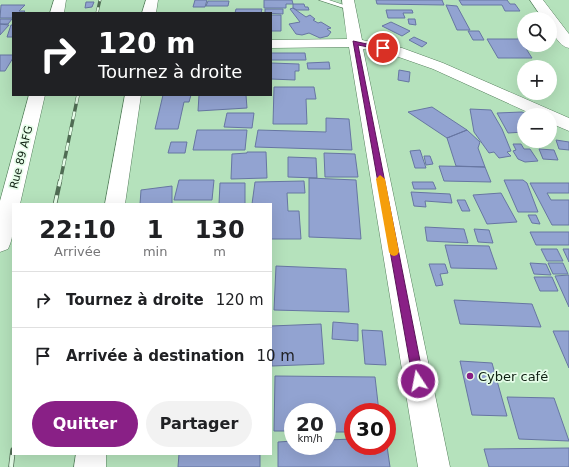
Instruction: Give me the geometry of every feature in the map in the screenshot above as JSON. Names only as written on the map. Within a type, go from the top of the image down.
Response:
[{"type":"street","points":[[57,12],[60,0]]},
{"type":"street","points":[[149,12],[152,0]]},
{"type":"street","points":[[536,0],[569,44]]},
{"type":"street","points":[[349,4],[434,467]]},
{"type":"street","points":[[272,44],[355,43],[397,51],[438,66],[533,108]]},
{"type":"street","name":"Rue 89 AFG","points":[[0,242],[37,96]]},
{"type":"street","points":[[115,203],[133,96]]},
{"type":"street","points":[[557,119],[569,125]]},
{"type":"street","points":[[90,467],[91,455]]},
{"type":"lane","points":[[322,0],[349,4]]},
{"type":"building","points":[[195,0],[207,0],[205,7],[193,7]]},
{"type":"building","points":[[264,0],[292,0],[293,4],[286,4],[286,8],[264,8]]},
{"type":"building","points":[[376,0],[442,0],[444,5],[377,4]]},
{"type":"building","points":[[459,0],[507,0],[510,4],[515,4],[520,11],[505,11],[502,5],[462,5]]},
{"type":"building","points":[[208,1],[229,1],[228,6],[206,6]]},
{"type":"building","points":[[86,2],[94,2],[92,7],[85,8]]},
{"type":"building","points":[[293,4],[304,4],[309,10],[297,10],[293,8]]},
{"type":"building","points":[[1,5],[25,5],[19,11],[25,11],[24,12],[12,12],[12,18],[0,18]]},
{"type":"building","points":[[446,5],[457,6],[470,30],[457,30]]},
{"type":"building","points":[[293,8],[306,17],[310,15],[315,19],[313,20],[318,23],[321,22],[331,28],[327,29],[331,32],[328,36],[320,38],[309,33],[302,35],[296,34],[289,24],[300,22],[290,9]]},
{"type":"building","points":[[236,9],[262,9],[261,12],[235,12]]},
{"type":"building","points":[[265,9],[283,9],[283,14],[265,12]]},
{"type":"building","points":[[386,10],[412,10],[413,13],[403,13],[405,18],[388,18]]},
{"type":"building","points":[[272,15],[281,15],[281,31],[272,31]]},
{"type":"building","points":[[0,19],[12,19],[8,24],[0,24]]},
{"type":"building","points":[[408,19],[415,19],[416,25],[409,24]]},
{"type":"building","points":[[391,22],[410,31],[402,36],[382,26]]},
{"type":"building","points":[[0,24],[9,25],[0,35]]},
{"type":"building","points":[[11,25],[12,25],[12,37],[7,37]]},
{"type":"building","points":[[468,31],[479,31],[484,40],[473,40]]},
{"type":"building","points":[[414,37],[427,43],[422,47],[409,40]]},
{"type":"building","points":[[487,39],[517,39],[517,52],[528,52],[532,58],[498,58]]},
{"type":"building","points":[[272,53],[305,53],[306,60],[272,60]]},
{"type":"building","points":[[0,55],[12,55],[12,60],[5,71],[0,71]]},
{"type":"building","points":[[329,62],[330,69],[308,69],[307,63]]},
{"type":"building","points":[[272,63],[299,64],[299,71],[295,71],[295,80],[272,79]]},
{"type":"building","points":[[399,70],[410,72],[409,82],[398,80]]},
{"type":"building","points":[[274,87],[314,87],[316,99],[306,99],[307,124],[273,124]]},
{"type":"building","points":[[163,96],[191,96],[189,102],[184,102],[178,129],[155,129]]},
{"type":"building","points":[[199,96],[246,96],[247,108],[198,111]]},
{"type":"building","points":[[432,107],[467,130],[447,138],[408,112]]},
{"type":"building","points":[[470,109],[491,110],[502,129],[511,151],[507,152],[511,156],[499,158],[494,152],[489,153],[474,132]]},
{"type":"building","points":[[517,112],[517,132],[508,133],[497,113]]},
{"type":"building","points":[[227,113],[254,113],[252,128],[224,127]]},
{"type":"building","points":[[326,118],[349,119],[352,150],[255,147],[258,130],[326,132]]},
{"type":"building","points":[[197,130],[247,130],[245,150],[193,150]]},
{"type":"building","points":[[467,130],[480,142],[478,148],[485,167],[456,166],[447,138]]},
{"type":"building","points":[[557,140],[569,142],[569,150],[559,149]]},
{"type":"building","points":[[171,142],[187,142],[185,153],[168,153]]},
{"type":"building","points":[[513,144],[517,144],[517,148],[530,149],[538,161],[525,162],[518,159],[513,151],[516,150]]},
{"type":"building","points":[[539,149],[554,150],[558,160],[543,159]]},
{"type":"building","points":[[420,150],[426,168],[415,168],[410,151]]},
{"type":"building","points":[[266,152],[267,178],[231,179],[232,154]]},
{"type":"building","points":[[324,153],[355,154],[358,177],[325,177]]},
{"type":"building","points":[[424,156],[430,156],[433,164],[426,165]]},
{"type":"building","points":[[288,157],[316,158],[317,178],[288,177]]},
{"type":"building","points":[[439,166],[485,167],[491,182],[444,181]]},
{"type":"building","points":[[309,178],[356,180],[361,239],[309,237]]},
{"type":"building","points":[[179,180],[214,180],[212,200],[174,200]]},
{"type":"building","points":[[504,180],[523,180],[527,183],[538,212],[518,212]]},
{"type":"building","points":[[304,181],[305,193],[287,193],[288,211],[299,211],[301,239],[272,239],[272,203],[252,203],[255,182]]},
{"type":"building","points":[[412,182],[433,182],[436,189],[414,189]]},
{"type":"building","points":[[220,183],[245,183],[245,203],[219,203]]},
{"type":"building","points":[[530,183],[569,183],[569,193],[547,193],[551,200],[569,200],[569,225],[552,225]]},
{"type":"building","points":[[172,186],[172,203],[140,203],[141,190]]},
{"type":"building","points":[[411,192],[450,194],[452,203],[425,201],[426,207],[414,206]]},
{"type":"building","points":[[501,193],[517,222],[487,224],[473,195]]},
{"type":"building","points":[[457,200],[465,200],[470,211],[462,211]]},
{"type":"building","points":[[528,215],[536,215],[540,224],[532,223]]},
{"type":"building","points":[[425,227],[464,229],[468,243],[427,241]]},
{"type":"building","points":[[474,229],[489,230],[493,243],[478,242]]},
{"type":"building","points":[[530,232],[569,232],[569,245],[536,245]]},
{"type":"building","points":[[445,245],[489,246],[497,269],[451,268]]},
{"type":"building","points":[[541,249],[557,249],[563,261],[547,261]]},
{"type":"building","points":[[563,249],[569,249],[569,262]]},
{"type":"building","points":[[530,263],[546,264],[551,275],[534,274]]},
{"type":"building","points":[[548,263],[563,263],[568,274],[553,274]]},
{"type":"building","points":[[429,264],[445,264],[448,273],[440,274],[443,285],[436,286]]},
{"type":"building","points":[[276,266],[346,269],[349,312],[274,310]]},
{"type":"building","points":[[569,275],[569,307],[555,276]]},
{"type":"building","points":[[534,277],[552,277],[558,291],[540,291]]},
{"type":"building","points":[[454,300],[532,304],[541,327],[460,324]]},
{"type":"building","points":[[333,322],[358,324],[358,341],[332,339]]},
{"type":"building","points":[[321,324],[324,364],[272,366],[272,326]]},
{"type":"building","points":[[362,330],[382,331],[386,365],[365,364]]},
{"type":"building","points":[[553,331],[569,331],[569,368]]},
{"type":"building","points":[[460,361],[492,363],[507,416],[472,415]]},
{"type":"building","points":[[275,376],[375,377],[378,403],[344,403],[344,432],[336,432],[336,403],[284,403],[284,431],[274,431]]},
{"type":"building","points":[[507,397],[554,398],[569,441],[519,439]]},
{"type":"building","points":[[344,439],[344,455],[388,455],[390,467],[278,467],[278,442],[284,442],[284,455],[336,455],[336,440]]},
{"type":"building","points":[[569,448],[569,467],[489,467],[484,449]]},
{"type":"building","points":[[179,455],[260,455],[260,467],[178,467]]},
{"type":"railway","points":[[97,12],[100,0]]},
{"type":"railway","points":[[60,182],[78,96]]},
{"type":"railway","points":[[55,203],[60,181]]},
{"type":"railway","points":[[11,467],[12,455]]},
{"type":"slow traffic","points":[[380,179],[394,252]]},
{"type":"place","name":"Cyber café","points":[[470,376]]},
{"type":"route","points":[[383,48],[355,43],[418,381]]}]
